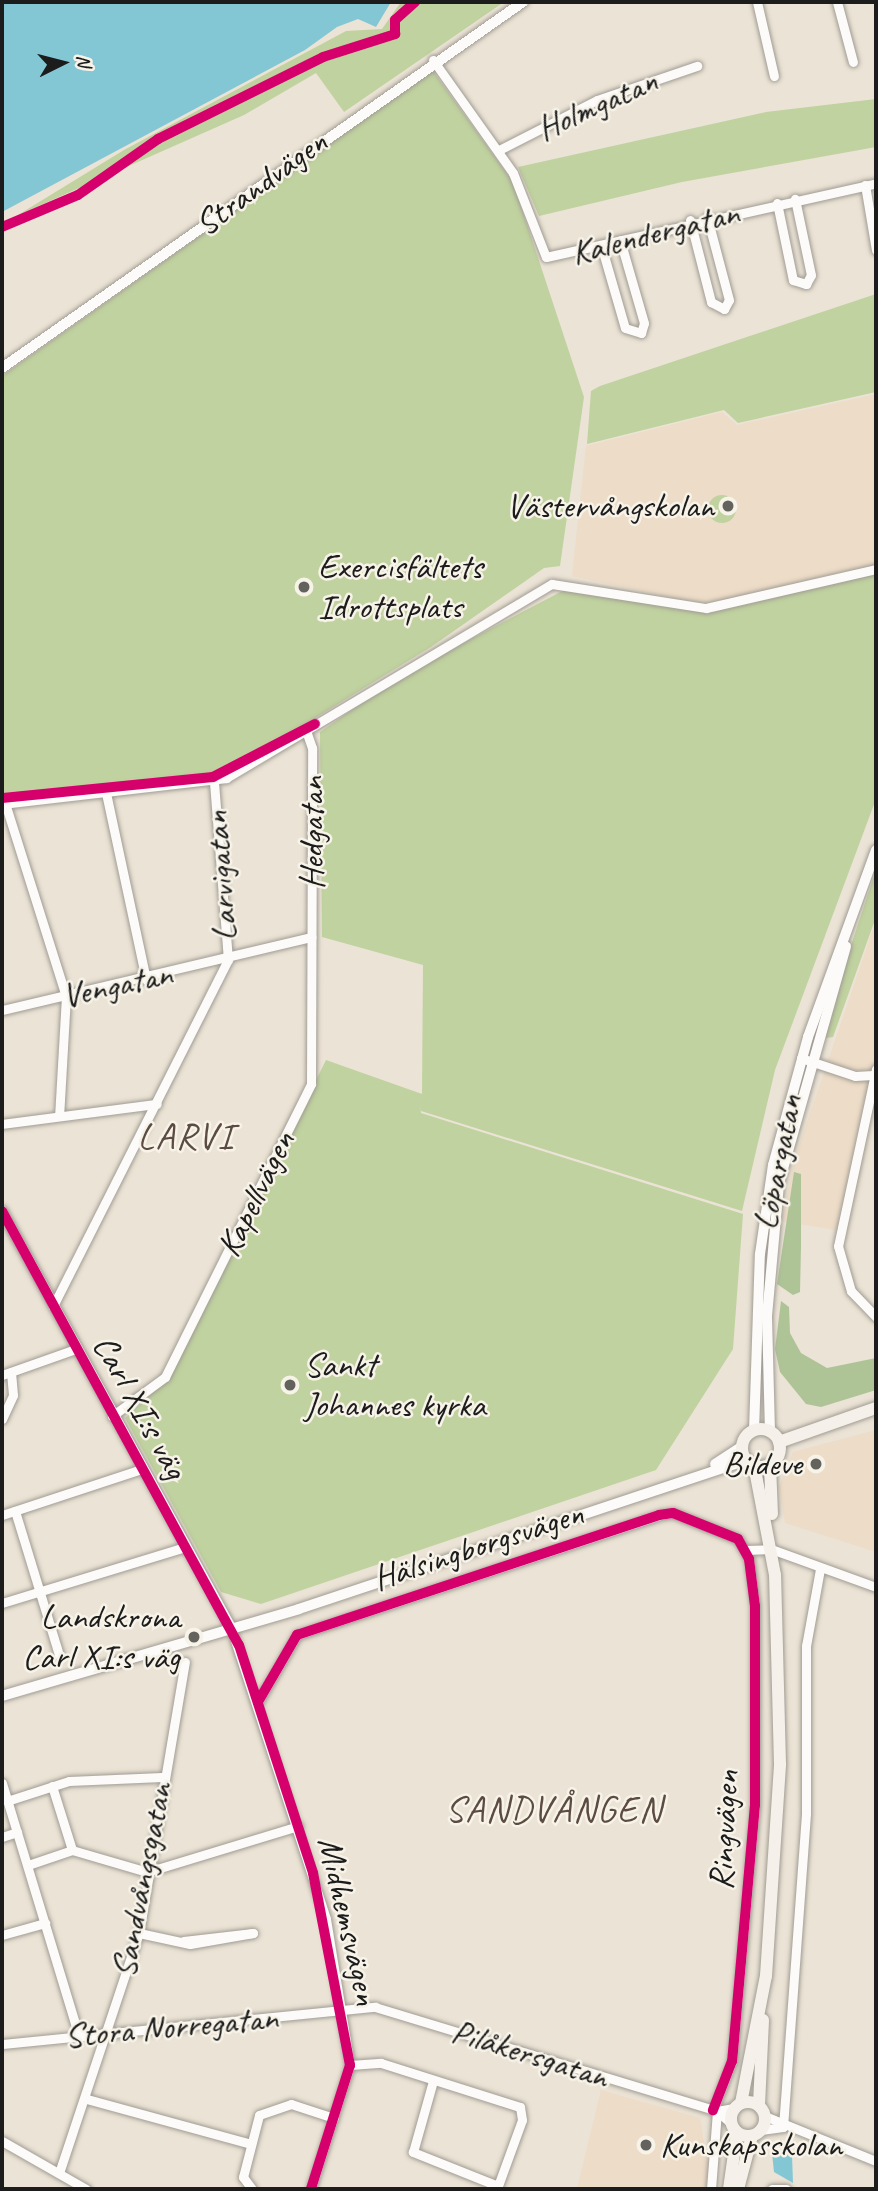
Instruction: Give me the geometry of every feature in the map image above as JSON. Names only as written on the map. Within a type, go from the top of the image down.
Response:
[{"type":"main road","points":[[779,1443],[770,1432],[754,1431],[743,1446],[750,1463],[770,1465],[779,1443],[876,1408]]},
{"type":"main road","name":"Ringvägen","points":[[750,1463],[772,1549]]},
{"type":"main road","name":"Ringvägen","points":[[757,2133],[762,2110],[763,1998],[780,1764],[770,1465]]},
{"type":"main road","name":"Ringvägen","points":[[734,2128],[763,1998]]},
{"type":"main road","points":[[738,2105],[762,2110]]},
{"type":"main road","points":[[729,2189],[734,2128],[757,2133],[738,2189]]},
{"type":"street","name":"Strandvägen","points":[[2,368],[433,60],[523,2]]},
{"type":"street","points":[[757,2],[774,76]]},
{"type":"street","points":[[837,2],[853,62]]},
{"type":"street","name":"Kalendergatan","points":[[433,60],[499,150],[546,257],[690,220],[876,183]]},
{"type":"street","name":"Holmgatan","points":[[499,150],[597,100],[697,66]]},
{"type":"street","points":[[865,185],[876,250]]},
{"type":"street","points":[[777,203],[793,280],[806,284],[811,275],[795,199]]},
{"type":"street","points":[[690,220],[711,302],[724,309],[729,300],[708,217]]},
{"type":"street","points":[[601,245],[625,328],[637,335],[644,323],[620,240]]},
{"type":"street","points":[[59,1116],[66,996],[3,803],[214,781],[306,730],[552,584],[706,608],[876,569]]},
{"type":"street","name":"Hedgatan","points":[[306,730],[312,748],[312,937]]},
{"type":"street","name":"Larvigatan","points":[[53,1306],[158,1104],[228,960],[214,781]]},
{"type":"street","points":[[106,793],[146,980]]},
{"type":"street","name":"Löpargatan","points":[[754,1431],[763,1223],[805,1059],[876,850]]},
{"type":"street","name":"Vengatan","points":[[2,1010],[146,980],[312,937]]},
{"type":"street","name":"Kapellvägen","points":[[112,1416],[165,1377],[311,1084],[312,937]]},
{"type":"street","points":[[805,1059],[874,1073],[838,1246],[850,1292],[876,1317]]},
{"type":"street","name":"Löpargatan","points":[[770,1432],[767,1316],[777,1197],[805,1059]]},
{"type":"street","points":[[2,1125],[158,1104]]},
{"type":"street","name":"Carl XI:s väg","points":[[3,1217],[230,1628]]},
{"type":"street","points":[[2,1419],[13,1395],[6,1373],[76,1349]]},
{"type":"street","name":"Hälsingborgsvägen","points":[[2,1696],[408,1573],[713,1466],[743,1446]]},
{"type":"street","name":"Hälsingborgsvägen","points":[[713,1466],[750,1463]]},
{"type":"street","points":[[2,1515],[142,1469]]},
{"type":"street","points":[[15,1511],[59,1656]]},
{"type":"street","name":"Hälsingborgsvägen","points":[[258,1702],[297,1635],[659,1515],[673,1513],[718,1530],[746,1550]]},
{"type":"street","points":[[2,1604],[185,1547]]},
{"type":"street","points":[[746,1550],[772,1549],[820,1569],[876,1587]]},
{"type":"street","name":"Ringvägen","points":[[711,2189],[715,2110],[733,2061],[752,1856],[757,1666],[746,1550]]},
{"type":"street","points":[[783,2127],[806,1825],[806,1646],[820,1569]]},
{"type":"street","name":"Midhemsvägen","points":[[230,1628],[258,1702],[327,1919],[350,2066],[311,2189]]},
{"type":"street","name":"Sandvångsgatan","points":[[59,2173],[87,2099],[139,1933],[162,1777],[185,1662]]},
{"type":"street","points":[[7,1801],[52,1786],[162,1777]]},
{"type":"street","points":[[2,1783],[79,2036]]},
{"type":"street","points":[[52,1786],[72,1850]]},
{"type":"street","points":[[28,1865],[72,1850],[147,1872],[298,1826]]},
{"type":"street","points":[[2,1837],[17,1832]]},
{"type":"street","points":[[2,1935],[45,1923]]},
{"type":"street","points":[[139,1933],[183,1941],[250,1938],[253,1933],[250,1929],[183,1941]]},
{"type":"street","name":"Pilåkersgatan","points":[[341,2012],[375,2007],[715,2110],[734,2128]]},
{"type":"street","name":"Stora Norregatan","points":[[2,2044],[341,2012]]},
{"type":"street","points":[[350,2066],[381,2063],[520,2107],[502,2184],[413,2152],[433,2081]]},
{"type":"street","points":[[87,2099],[251,2144]]},
{"type":"street","points":[[252,2189],[243,2177],[259,2115],[291,2104],[334,2118]]},
{"type":"street","name":"Pilåkersgatan","points":[[715,2110],[738,2105]]},
{"type":"street","points":[[762,2110],[783,2127],[876,2161]]},
{"type":"street","points":[[757,2133],[783,2127]]},
{"type":"street","points":[[2,2141],[86,2189]]},
{"type":"street","points":[[772,2189],[786,2189]]},
{"type":"shaded area","name":"Västervångskolan","points":[[876,394],[876,566],[711,606],[572,576],[586,446],[722,412],[737,425]]},
{"type":"shaded area","points":[[876,920],[876,1094],[847,1232],[782,1221],[795,1158]]},
{"type":"shaded area","points":[[876,1430],[876,1552],[785,1523],[779,1487],[793,1452]]},
{"type":"shaded area","name":"Kunskapsskolan","points":[[601,2090],[700,2118],[709,2173],[705,2189],[577,2189]]},
{"type":"green space","points":[[401,2],[504,2],[344,112],[316,73],[244,115],[18,215],[124,150],[346,31],[382,29]]},
{"type":"green space","points":[[433,71],[513,182],[584,397],[560,566],[544,568],[431,647],[224,774],[2,796],[2,376]]},
{"type":"green space","points":[[876,99],[876,147],[682,182],[539,216],[518,167],[766,112]]},
{"type":"green space","points":[[876,294],[876,392],[738,423],[724,410],[587,444],[591,391],[600,386]]},
{"type":"green space","points":[[722,495],[732,499],[736,509],[732,519],[722,523],[712,519],[708,509],[712,499]]},
{"type":"green space","points":[[876,574],[876,799],[775,1070],[742,1211],[421,1111],[420,1104],[421,1113],[743,1214],[733,1349],[656,1470],[261,1604],[221,1592],[125,1418],[169,1378],[326,1060],[422,1094],[423,965],[322,937],[320,732],[401,676],[568,588],[713,612]]},
{"type":"green space","points":[[876,870],[876,917],[833,1037],[820,1039]]},
{"type":"green space","points":[[794,1172],[801,1174],[801,1247],[800,1292],[793,1295],[777,1284]]},
{"type":"green space","points":[[781,1301],[789,1307],[790,1333],[801,1353],[827,1368],[876,1358],[876,1390],[821,1407],[806,1404],[780,1372],[775,1349]]},
{"type":"water","points":[[2,2],[391,2],[376,27],[358,19],[337,27],[305,50],[2,212]]},
{"type":"water","points":[[779,2150],[792,2155],[793,2183],[774,2172],[772,2153]]},
{"type":"cycle path","points":[[2,227],[78,195],[158,139],[323,57],[395,34],[395,20],[415,2]]},
{"type":"cycle path","points":[[2,798],[213,777],[315,724]]},
{"type":"cycle path","points":[[2,1211],[239,1645],[313,1873],[350,2065],[311,2189]]},
{"type":"cycle path","points":[[258,1702],[297,1635],[659,1515],[673,1513],[738,1539],[749,1559],[755,1606],[755,1805],[732,2061],[713,2110]]},
{"type":"place","name":"Västervångskolan","points":[[728,506]]},
{"type":"place","name":"Exercisfältets Idrottsplats","points":[[304,587]]},
{"type":"place","name":"Sankt Johannes kyrka","points":[[290,1385]]},
{"type":"place","name":"Bildeve","points":[[816,1464]]},
{"type":"place","name":"Landskrona Carl XI:s väg","points":[[194,1637]]},
{"type":"place","name":"Kunskapsskolan","points":[[646,2145]]},
{"type":"district","name":"LARVI","points":[[186,1136]]},
{"type":"district","name":"SANDVÅNGEN","points":[[554,1809]]}]
